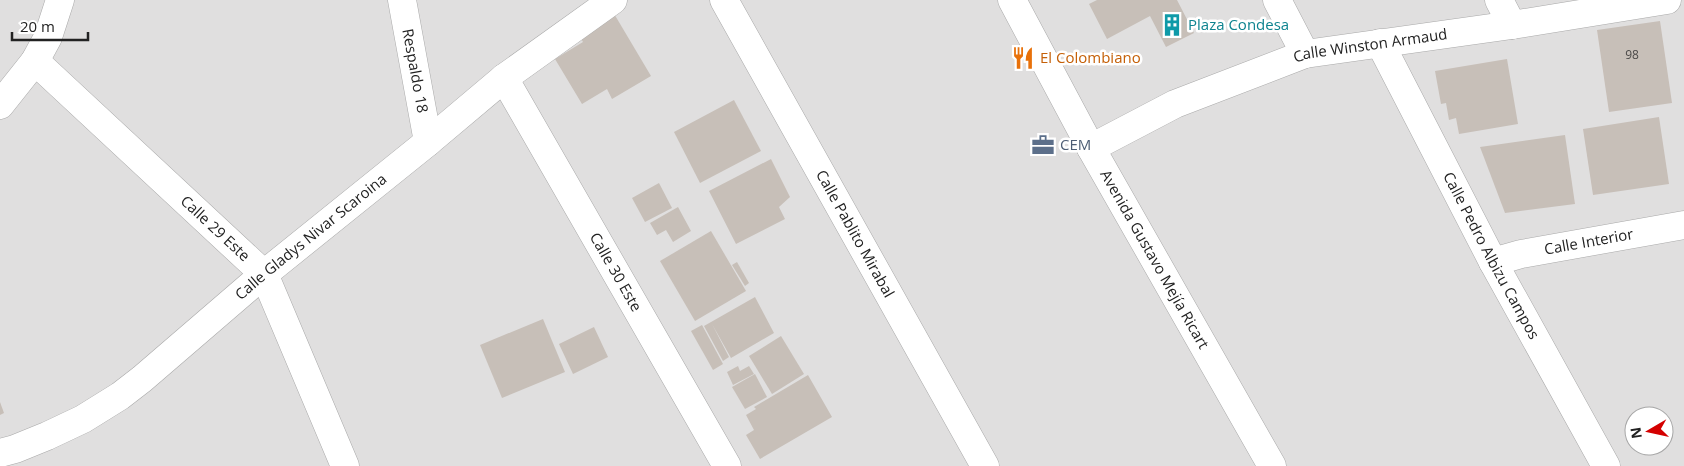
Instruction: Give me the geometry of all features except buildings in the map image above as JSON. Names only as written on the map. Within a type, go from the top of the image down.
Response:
[{"type":"street","points":[[0,105],[35,61],[48,37],[60,0]]},
{"type":"street","name":"Respaldo 18","points":[[402,0],[428,142]]},
{"type":"street","name":"Calle Gladys Nivar Scaroina","points":[[0,452],[47,436],[82,419],[120,396],[264,274],[504,78],[613,0]]},
{"type":"street","name":"Calle Pablito Mirabal","points":[[724,0],[985,466]]},
{"type":"street","name":"Avenida Gustavo Mejía Ricart","points":[[1012,0],[1091,148],[1272,466]]},
{"type":"street","points":[[1277,0],[1305,54]]},
{"type":"street","points":[[1499,0],[1512,25]]},
{"type":"street","name":"Calle Winston Armaud","points":[[1091,148],[1175,104],[1305,54],[1512,25],[1667,0]]},
{"type":"street","name":"Calle Pedro Albizu Campos","points":[[1380,43],[1493,262],[1606,466]]},
{"type":"street","name":"Calle 29 Este","points":[[35,61],[264,274],[345,466]]},
{"type":"street","name":"Calle 30 Este","points":[[504,78],[727,466]]},
{"type":"street","name":"Calle Interior","points":[[1493,262],[1521,254],[1684,224]]},
{"type":"shaded area","points":[[0,0],[1684,0],[1684,466],[0,466]]},
{"type":"place","name":"Plaza Condesa","points":[[1172,25]]},
{"type":"place","name":"El Colombiano","points":[[1023,58]]},
{"type":"place","name":"CEM","points":[[1043,145]]}]
